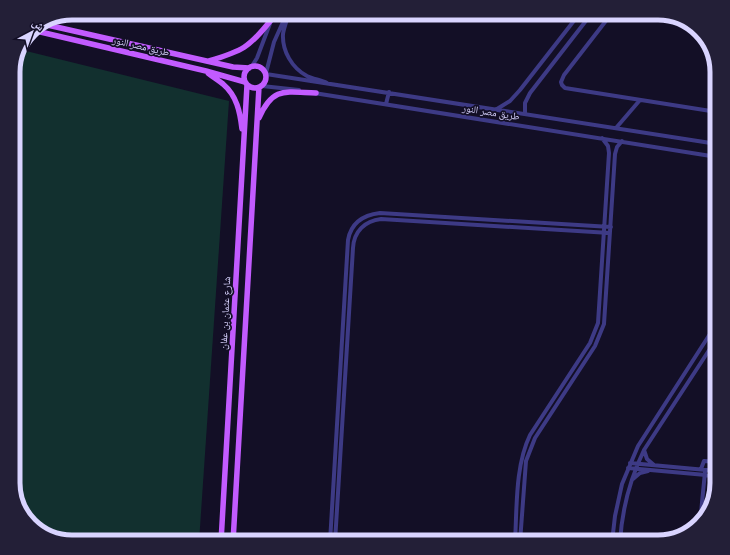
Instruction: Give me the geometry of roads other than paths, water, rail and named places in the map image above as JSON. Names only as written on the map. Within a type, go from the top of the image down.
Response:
[{"type":"main road","points":[[208,61],[229,55],[244,48],[260,35],[270,20]]},
{"type":"main road","name":"طريق مصر النور","points":[[49,25],[233,67],[250,67]]},
{"type":"main road","name":"طريق مصر النور","points":[[39,32],[206,71],[246,84]]},
{"type":"main road","points":[[233,535],[258,122],[261,87],[266,80],[266,74],[262,68],[255,66],[250,67],[244,76],[246,84],[253,88],[261,87]]},
{"type":"main road","points":[[206,71],[223,84],[236,100],[240,111],[244,142]]},
{"type":"main road","name":"شارع عثمان بن عفان","points":[[220,535],[244,142],[246,84]]},
{"type":"main road","points":[[258,122],[265,106],[275,95],[284,92],[316,93]]},
{"type":"street","points":[[250,67],[257,58],[270,20]]},
{"type":"street","points":[[266,74],[274,42],[285,20]]},
{"type":"street","points":[[286,20],[283,34],[284,44],[286,53],[291,62],[305,75],[333,85]]},
{"type":"street","points":[[497,109],[510,101],[520,90],[575,20]]},
{"type":"street","points":[[525,114],[525,103],[530,93],[587,20]]},
{"type":"street","points":[[607,20],[562,78],[561,82],[565,88],[710,111]]},
{"type":"street","name":"طريق مصر النور","points":[[266,74],[710,143]]},
{"type":"street","name":"طريق مصر النور","points":[[261,87],[291,89],[710,155]]},
{"type":"street","points":[[386,104],[389,92]]},
{"type":"street","points":[[616,128],[640,100]]},
{"type":"street","points":[[515,535],[520,462],[526,444],[530,435],[590,343],[598,323],[609,149],[606,142],[602,138]]},
{"type":"street","points":[[520,535],[525,469],[530,449],[535,438],[595,346],[602,332],[605,317],[616,150],[622,141]]},
{"type":"street","points":[[330,535],[347,248],[349,235],[355,225],[363,218],[380,213],[611,227]]},
{"type":"street","points":[[336,535],[353,248],[356,234],[361,228],[374,220],[381,219],[610,233]]},
{"type":"street","points":[[613,535],[618,500],[630,463],[644,436],[710,334]]},
{"type":"street","points":[[621,535],[625,505],[631,481],[644,450],[710,349]]},
{"type":"street","points":[[644,450],[647,459],[654,465]]},
{"type":"street","points":[[701,512],[704,471],[703,461],[710,462]]},
{"type":"street","points":[[630,463],[704,471],[710,473]]},
{"type":"street","points":[[628,468],[710,471]]},
{"type":"street","points":[[631,481],[640,473],[651,470]]}]
